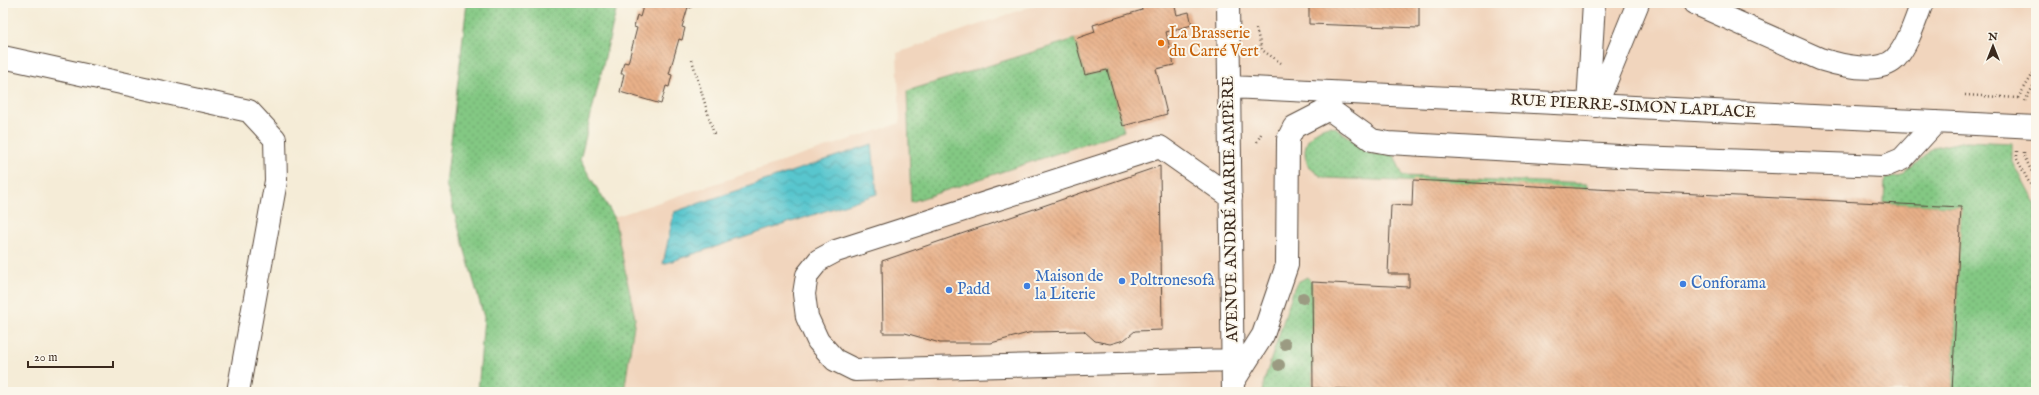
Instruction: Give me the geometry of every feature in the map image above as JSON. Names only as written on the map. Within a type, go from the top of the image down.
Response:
[{"type":"street","name":"AVENUE ANDRÉ MARIE AMPÈRE","points":[[1228,3],[1233,378]]},
{"type":"street","points":[[1592,105],[1594,3]]},
{"type":"street","points":[[1592,105],[1638,3]]},
{"type":"street","points":[[1694,3],[1820,59],[1840,66],[1868,67],[1883,65],[1894,60],[1902,49],[1922,3]]},
{"type":"street","points":[[3,57],[249,111],[275,139],[276,181],[238,392]]},
{"type":"street","name":"RUE PIERRE-SIMON LAPLACE","points":[[1230,87],[1329,101],[1592,105],[2036,127]]},
{"type":"street","points":[[1231,197],[1160,147],[836,251],[819,260],[807,275],[804,294],[807,317],[818,341],[835,360],[855,370],[1233,378],[1263,335],[1287,265],[1288,139],[1294,127],[1329,101],[1372,140],[1388,143],[1637,157],[1885,166],[1902,159],[1936,122]]},
{"type":"path","points":[[692,60],[714,134]]},
{"type":"path","points":[[2018,98],[2036,69]]},
{"type":"shaded area","points":[[1041,3],[2036,3],[2036,392],[624,392],[635,318],[614,217],[900,123],[897,53]]},
{"type":"green space","points":[[467,3],[618,3],[580,160],[614,217],[635,318],[624,392],[478,392],[484,317],[446,184]]},
{"type":"green space","points":[[1075,39],[1085,75],[1107,70],[1124,131],[911,202],[907,91]]},
{"type":"green space","points":[[1329,126],[1335,127],[1368,152],[1373,154],[1394,155],[1403,176],[1588,184],[1588,189],[1326,178],[1316,173],[1310,166],[1306,159],[1305,150],[1307,142],[1312,135]]},
{"type":"green space","points":[[1966,141],[2012,143],[2012,160],[2036,205],[2036,392],[1952,392],[1961,207],[1884,203],[1885,179],[1902,176],[1933,148]]},
{"type":"green space","points":[[1307,277],[1312,282],[1313,392],[1262,392],[1264,381],[1294,288],[1298,282]]},
{"type":"water","points":[[872,144],[877,194],[663,264],[674,212]]},
{"type":"building","points":[[644,3],[692,3],[691,8],[688,7],[682,27],[685,28],[682,40],[679,39],[669,74],[672,75],[669,87],[666,86],[661,104],[620,92],[624,74],[621,74],[624,62],[628,63],[637,28],[634,27],[637,15],[640,17]]},
{"type":"building","points":[[1140,3],[1174,3],[1177,15],[1189,12],[1192,25],[1166,32],[1174,65],[1156,69],[1167,114],[1123,126],[1107,70],[1085,75],[1075,39],[1095,32],[1093,25],[1142,10]]},
{"type":"building","points":[[1309,3],[1419,3],[1419,28],[1309,24]]},
{"type":"building","points":[[1160,166],[1162,330],[1135,331],[1124,340],[1110,344],[1095,341],[1084,331],[1032,332],[991,343],[940,343],[905,333],[883,333],[882,261]]},
{"type":"building","name":"Conforama","points":[[1413,180],[1961,207],[1952,392],[1373,392],[1372,390],[1313,388],[1312,282],[1409,287],[1409,274],[1388,274],[1391,205],[1412,206]]},
{"type":"place","name":"La Brasserie du Carré Vert","points":[[1161,43]]},
{"type":"place","name":"Poltronesofà","points":[[1122,281]]},
{"type":"place","name":"Conforama","points":[[1683,284]]},
{"type":"place","name":"Maison de la Literie","points":[[1027,286]]},
{"type":"place","name":"Padd","points":[[949,290]]}]
